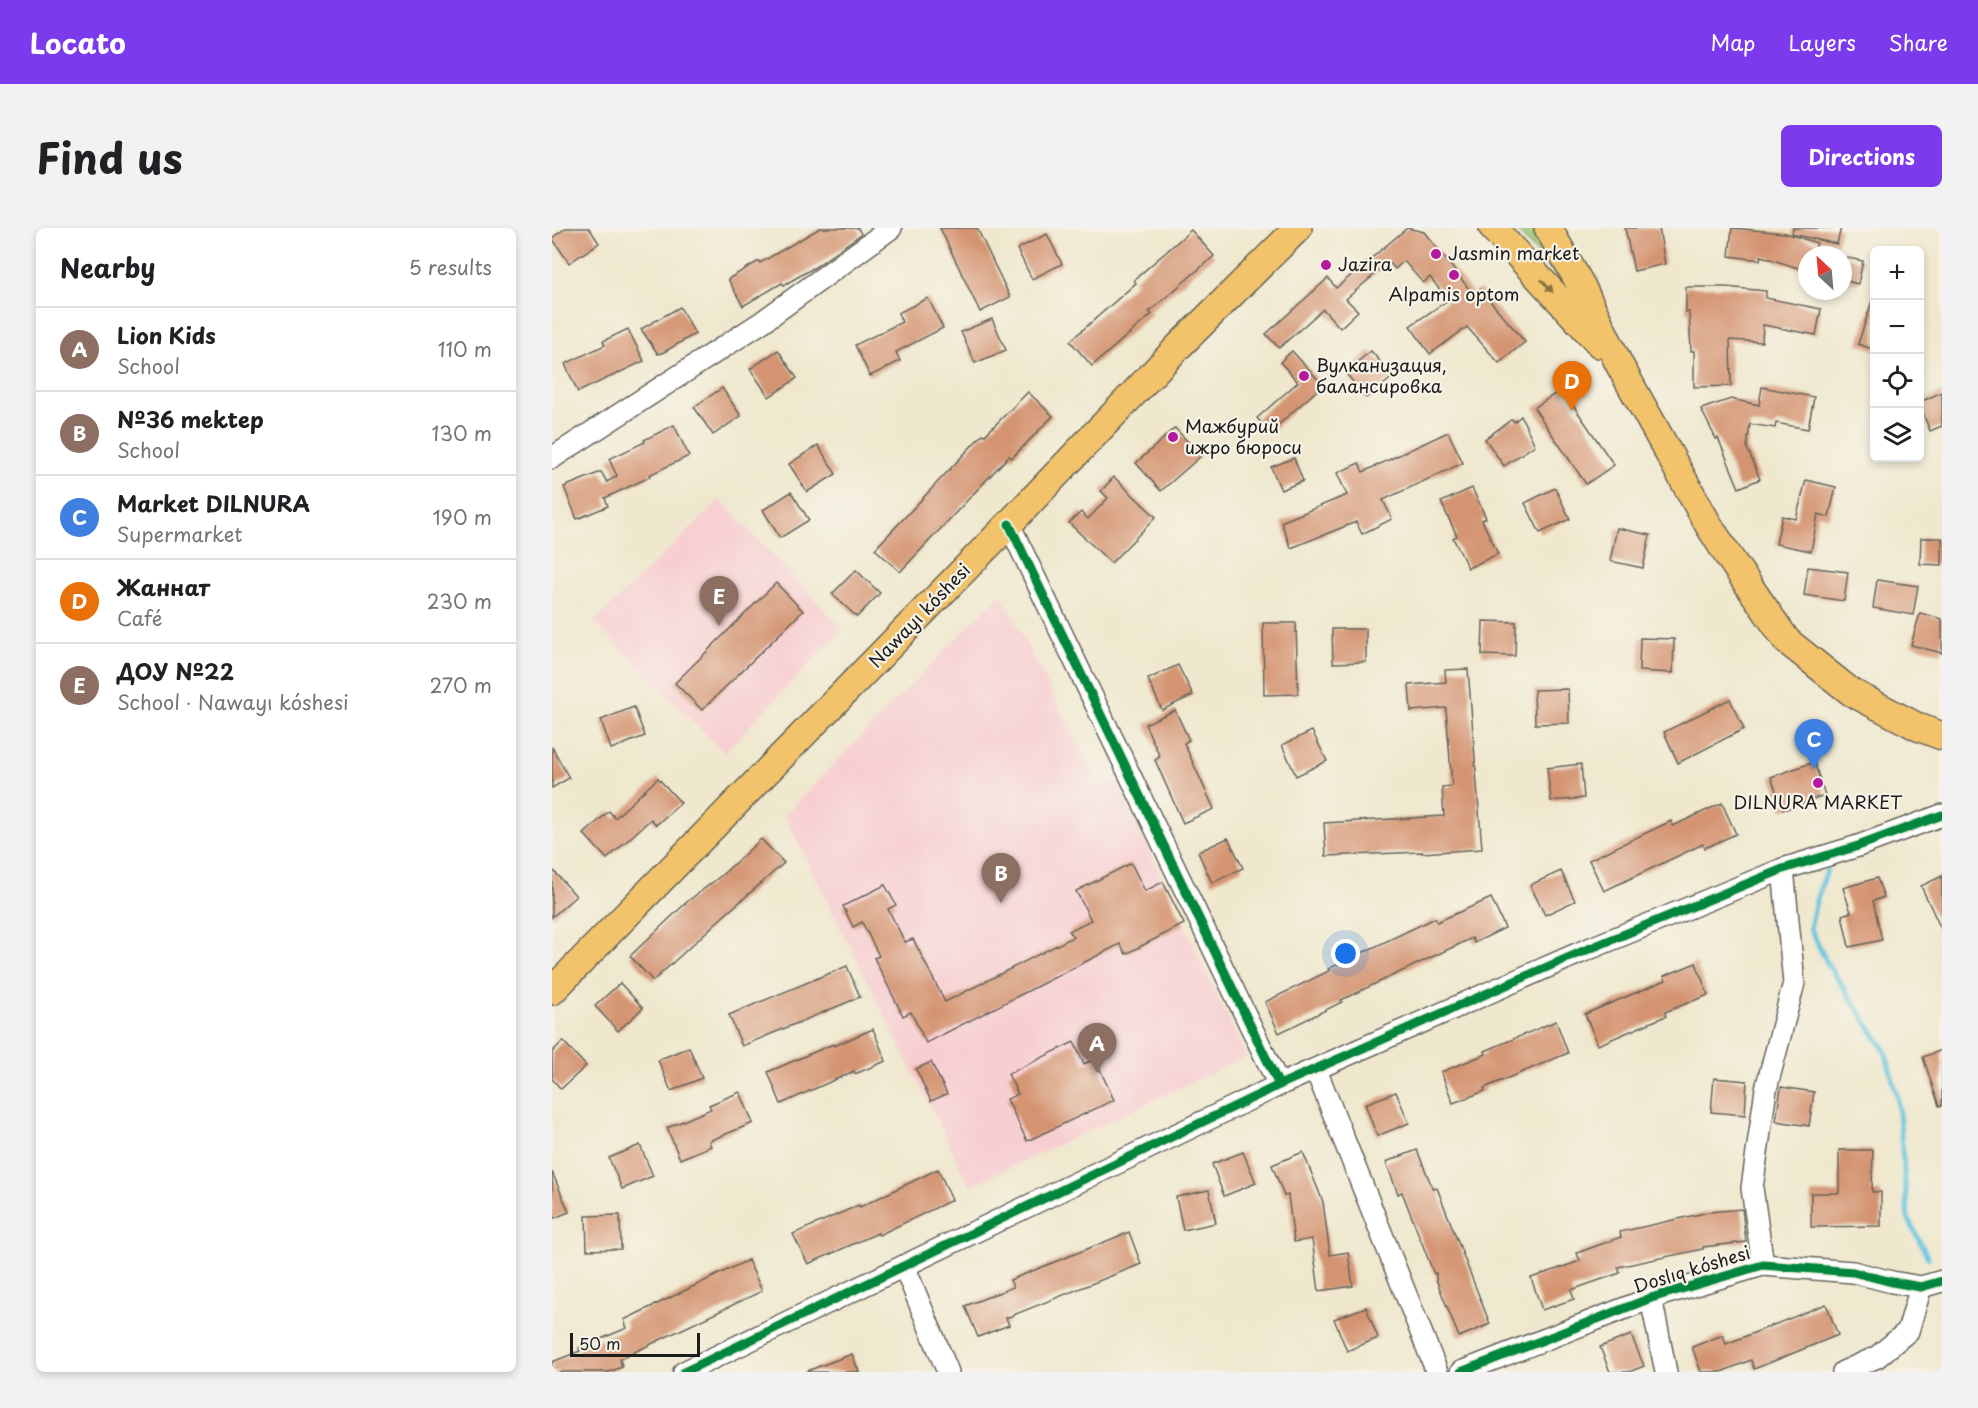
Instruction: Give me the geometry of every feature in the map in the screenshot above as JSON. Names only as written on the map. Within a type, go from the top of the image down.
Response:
[{"type":"main road","points":[[1293,234],[1315,228]]},
{"type":"main road","points":[[1493,228],[1619,364]]},
{"type":"main road","points":[[1551,231],[1582,287],[1619,364],[1720,544],[1787,641],[1851,692],[1917,727],[1942,736]]},
{"type":"main road","name":"Nawayı kóshesi","points":[[552,991],[1009,524],[1179,346],[1293,234]]},
{"type":"street","points":[[552,458],[762,322],[891,228]]},
{"type":"street","points":[[1009,524],[1279,1085]]},
{"type":"street","points":[[684,1372],[1279,1085],[1579,953],[1783,869],[1858,846],[1942,815]]},
{"type":"street","points":[[1763,1265],[1752,1188],[1766,1089],[1794,983],[1783,869]]},
{"type":"street","points":[[1316,1070],[1437,1372]]},
{"type":"street","name":"Doslıq kóshesi","points":[[1461,1372],[1651,1298],[1763,1265],[1853,1272],[1921,1287],[1942,1281]]},
{"type":"street","points":[[904,1266],[948,1372]]},
{"type":"street","points":[[1843,1372],[1877,1357],[1908,1331],[1921,1287]]},
{"type":"street","points":[[1651,1298],[1665,1372]]},
{"type":"shaded area","points":[[720,500],[843,629],[724,753],[594,622]]},
{"type":"shaded area","points":[[1001,593],[1100,787],[1116,779],[1246,1057],[970,1186],[784,815]]},
{"type":"green space","points":[[1514,228],[1539,228],[1574,292]]},
{"type":"building","points":[[566,228],[589,228],[599,243],[569,263],[552,238]]},
{"type":"building","points":[[820,228],[858,228],[861,234],[815,267],[743,306],[728,279]]},
{"type":"building","points":[[940,228],[977,228],[1010,297],[980,312]]},
{"type":"building","points":[[1407,228],[1424,232],[1473,294],[1480,289],[1525,342],[1499,363],[1467,327],[1430,354],[1410,326],[1448,300],[1430,277],[1423,283],[1404,261],[1395,269],[1389,262],[1346,299],[1358,311],[1340,328],[1323,309],[1279,348],[1266,334],[1328,278],[1336,288]]},
{"type":"building","points":[[1625,228],[1659,228],[1665,264],[1634,271]]},
{"type":"building","points":[[1732,228],[1785,233],[1817,243],[1816,246],[1798,246],[1798,268],[1761,256],[1760,260],[1729,256]]},
{"type":"building","points":[[1793,228],[1841,228],[1837,244],[1792,234]]},
{"type":"building","points":[[1191,230],[1214,256],[1149,312],[1152,314],[1092,366],[1070,341],[1136,283],[1134,280]]},
{"type":"building","points":[[1047,234],[1062,264],[1032,279],[1017,249]]},
{"type":"building","points":[[1852,259],[1863,261],[1858,284],[1852,282]]},
{"type":"building","points":[[1686,287],[1725,287],[1766,291],[1766,298],[1821,309],[1816,335],[1763,325],[1762,342],[1730,340],[1731,386],[1694,387],[1694,351],[1691,351],[1689,312],[1686,312]]},
{"type":"building","points":[[928,298],[943,328],[896,352],[900,361],[870,376],[855,345],[902,322],[898,313]]},
{"type":"building","points":[[680,307],[695,334],[658,354],[641,329]]},
{"type":"building","points":[[1870,307],[1870,348],[1858,344]]},
{"type":"building","points":[[992,319],[1006,350],[975,363],[961,332]]},
{"type":"building","points":[[628,329],[644,361],[578,392],[565,364],[605,345],[603,341]]},
{"type":"building","points":[[778,350],[797,378],[769,397],[750,369]]},
{"type":"building","points":[[1292,351],[1323,385],[1270,432],[1257,418],[1298,382],[1280,362]]},
{"type":"building","points":[[1371,351],[1393,377],[1366,398],[1345,372]]},
{"type":"building","points":[[1762,387],[1814,397],[1808,429],[1776,423],[1775,428],[1750,424],[1747,448],[1760,479],[1739,488],[1718,438],[1716,439],[1701,409],[1731,399],[1759,405]]},
{"type":"building","points":[[722,388],[741,416],[713,435],[694,407]]},
{"type":"building","points":[[1562,389],[1614,465],[1586,484],[1534,408]]},
{"type":"building","points":[[1028,392],[1053,416],[1012,458],[1009,456],[900,572],[875,549],[983,434],[985,435]]},
{"type":"building","points":[[1942,392],[1942,426],[1930,431],[1924,416],[1924,400]]},
{"type":"building","points":[[1521,416],[1535,445],[1504,466],[1485,439],[1512,419],[1514,422]]},
{"type":"building","points":[[674,425],[689,456],[605,498],[608,506],[577,519],[564,487],[601,472],[607,482],[617,476],[609,459]]},
{"type":"building","points":[[1175,428],[1201,456],[1161,491],[1136,463]]},
{"type":"building","points":[[1448,432],[1463,463],[1383,500],[1392,519],[1362,534],[1356,522],[1291,548],[1281,522],[1347,495],[1337,473],[1359,463],[1363,472]]},
{"type":"building","points":[[818,445],[836,474],[807,492],[789,464]]},
{"type":"building","points":[[1294,458],[1303,481],[1281,490],[1271,467]]},
{"type":"building","points":[[1114,477],[1156,517],[1111,563],[1069,523],[1081,512],[1088,519],[1108,498],[1101,491]]},
{"type":"building","points":[[1806,480],[1836,487],[1829,517],[1818,514],[1811,551],[1776,544],[1782,516],[1796,519]]},
{"type":"building","points":[[1472,488],[1486,518],[1482,520],[1498,554],[1468,568],[1453,538],[1457,536],[1441,502]]},
{"type":"building","points":[[1555,488],[1570,519],[1540,533],[1525,503]]},
{"type":"building","points":[[791,492],[809,520],[780,538],[763,510]]},
{"type":"building","points":[[1617,528],[1650,535],[1643,568],[1610,561]]},
{"type":"building","points":[[1921,538],[1942,538],[1942,565],[1920,564]]},
{"type":"building","points":[[1808,567],[1848,572],[1844,601],[1804,595]]},
{"type":"building","points":[[856,570],[880,593],[857,617],[832,594]]},
{"type":"building","points":[[1877,580],[1918,586],[1913,615],[1873,608]]},
{"type":"building","points":[[776,583],[803,611],[702,710],[675,683]]},
{"type":"building","points":[[1920,613],[1942,619],[1942,653],[1911,645]]},
{"type":"building","points":[[1483,621],[1516,622],[1515,656],[1482,655]]},
{"type":"building","points":[[1263,623],[1296,623],[1298,694],[1264,695]]},
{"type":"building","points":[[1332,629],[1366,629],[1366,662],[1333,663]]},
{"type":"building","points":[[1640,638],[1674,639],[1673,673],[1639,671]]},
{"type":"building","points":[[1178,665],[1193,695],[1162,710],[1148,679]]},
{"type":"building","points":[[1468,669],[1482,849],[1326,856],[1324,823],[1444,816],[1442,787],[1452,786],[1446,708],[1411,711],[1409,685],[1446,682],[1445,670]]},
{"type":"building","points":[[1568,689],[1569,723],[1535,724],[1534,690]]},
{"type":"building","points":[[1730,699],[1744,729],[1678,763],[1664,732]]},
{"type":"building","points":[[634,707],[645,736],[611,749],[601,720]]},
{"type":"building","points":[[1175,710],[1189,740],[1184,743],[1214,809],[1183,823],[1155,760],[1160,757],[1145,724]]},
{"type":"building","points":[[1312,731],[1327,761],[1296,776],[1282,745]]},
{"type":"building","points":[[552,747],[569,778],[552,788]]},
{"type":"building","points":[[1814,762],[1825,795],[1783,810],[1771,777]]},
{"type":"building","points":[[1581,764],[1584,798],[1551,801],[1547,768]]},
{"type":"building","points":[[658,778],[681,803],[656,825],[651,819],[607,859],[584,834],[609,811],[615,818]]},
{"type":"building","points":[[1722,803],[1736,834],[1705,848],[1703,844],[1604,891],[1589,860],[1671,821],[1673,826]]},
{"type":"building","points":[[1228,838],[1243,868],[1212,883],[1198,852]]},
{"type":"building","points":[[761,839],[784,863],[653,981],[630,956],[688,901],[722,875]]},
{"type":"building","points":[[1131,863],[1145,891],[1163,882],[1184,924],[1126,954],[1120,944],[926,1043],[911,1012],[903,1016],[874,958],[879,956],[862,922],[853,927],[843,906],[885,885],[896,905],[888,909],[905,942],[913,939],[945,1002],[1073,937],[1069,931],[1091,920],[1076,891]]},
{"type":"building","points":[[552,869],[576,896],[552,917]]},
{"type":"building","points":[[1561,871],[1575,901],[1545,915],[1530,885]]},
{"type":"building","points":[[1942,876],[1942,931],[1921,886]]},
{"type":"building","points":[[1877,878],[1884,897],[1873,901],[1882,940],[1849,947],[1842,915],[1851,912],[1843,888]]},
{"type":"building","points":[[1491,898],[1505,928],[1474,943],[1472,938],[1341,1000],[1342,1002],[1279,1033],[1265,1002],[1435,918],[1437,922]]},
{"type":"building","points":[[1696,963],[1708,995],[1665,1012],[1666,1016],[1598,1045],[1585,1014],[1666,980],[1664,976]]},
{"type":"building","points":[[847,966],[860,997],[742,1046],[729,1015]]},
{"type":"building","points":[[620,983],[643,1008],[618,1031],[595,1006]]},
{"type":"building","points":[[1556,1021],[1568,1053],[1453,1103],[1441,1072]]},
{"type":"building","points":[[873,1029],[886,1061],[855,1074],[854,1071],[781,1104],[768,1072]]},
{"type":"building","points":[[563,1041],[586,1066],[561,1089],[552,1079],[552,1052]]},
{"type":"building","points":[[1074,1042],[1084,1064],[1095,1059],[1114,1100],[1027,1141],[1007,1099],[1018,1094],[1008,1074]]},
{"type":"building","points":[[689,1047],[702,1078],[671,1091],[658,1060]]},
{"type":"building","points":[[1942,1050],[1942,1106],[1939,1106],[1923,1057]]},
{"type":"building","points":[[931,1062],[947,1094],[931,1101],[916,1069]]},
{"type":"building","points":[[1714,1078],[1747,1081],[1745,1115],[1711,1112]]},
{"type":"building","points":[[1781,1087],[1814,1092],[1809,1126],[1776,1121]]},
{"type":"building","points":[[740,1092],[753,1123],[709,1141],[711,1146],[680,1159],[667,1128],[711,1109],[709,1105]]},
{"type":"building","points":[[1396,1092],[1409,1123],[1377,1136],[1365,1104]]},
{"type":"building","points":[[640,1145],[653,1176],[622,1189],[609,1158]]},
{"type":"building","points":[[1417,1150],[1433,1189],[1437,1188],[1490,1324],[1459,1337],[1436,1279],[1436,1273],[1434,1274],[1402,1192],[1398,1194],[1386,1162]]},
{"type":"building","points":[[1839,1150],[1873,1150],[1872,1192],[1881,1192],[1881,1226],[1811,1227],[1811,1193],[1839,1193]]},
{"type":"building","points":[[1243,1152],[1256,1183],[1224,1196],[1212,1164]]},
{"type":"building","points":[[1303,1152],[1323,1202],[1330,1255],[1348,1252],[1353,1286],[1319,1291],[1312,1239],[1294,1242],[1288,1195],[1284,1196],[1272,1165]]},
{"type":"building","points":[[938,1169],[952,1200],[879,1235],[878,1233],[808,1264],[793,1234],[859,1205],[860,1207]]},
{"type":"building","points":[[552,1172],[569,1212],[552,1219]]},
{"type":"building","points":[[1209,1190],[1216,1223],[1183,1230],[1176,1197]]},
{"type":"building","points":[[1742,1209],[1746,1242],[1703,1247],[1703,1249],[1618,1267],[1620,1273],[1571,1290],[1574,1299],[1542,1310],[1531,1278],[1580,1261],[1577,1253],[1621,1237],[1620,1232],[1709,1212]]},
{"type":"building","points":[[620,1215],[621,1249],[587,1250],[586,1216]]},
{"type":"building","points":[[1129,1232],[1141,1264],[1006,1318],[1009,1325],[978,1337],[965,1306],[1013,1287],[1010,1280]]},
{"type":"building","points":[[748,1260],[762,1291],[620,1359],[622,1367],[609,1372],[552,1372],[552,1362],[627,1328],[624,1320]]},
{"type":"building","points":[[1826,1304],[1838,1335],[1754,1369],[1751,1360],[1721,1372],[1701,1372],[1692,1347],[1723,1335],[1726,1344]]},
{"type":"building","points":[[1366,1307],[1378,1338],[1347,1351],[1334,1319]]},
{"type":"building","points":[[1631,1335],[1644,1366],[1629,1372],[1610,1372],[1600,1347]]},
{"type":"building","points":[[852,1354],[859,1372],[807,1371]]},
{"type":"waterway","points":[[1827,870],[1816,901],[1810,928],[1827,963],[1885,1050],[1898,1100],[1908,1218],[1928,1258]]},
{"type":"cycle path","points":[[1009,524],[1279,1085]]},
{"type":"cycle path","points":[[684,1372],[1279,1085],[1579,953],[1783,869],[1858,846],[1942,815]]},
{"type":"cycle path","points":[[1461,1372],[1651,1298],[1763,1265],[1853,1272],[1921,1287],[1942,1281]]},
{"type":"place","name":"Jasmin market","points":[[1436,254]]},
{"type":"place","name":"Jazira","points":[[1326,265]]},
{"type":"place","name":"Alpamis optom","points":[[1454,275]]},
{"type":"place","name":"Вулканизация, балансировка","points":[[1304,376]]},
{"type":"place","name":"Жаннат","points":[[1572,411]]},
{"type":"place","name":"Мажбурий ижро бюроси","points":[[1173,437]]},
{"type":"place","name":"ДОУ №22","points":[[719,626]]},
{"type":"place","name":"Market DILNURA","points":[[1814,769]]},
{"type":"place","name":"DILNURA MARKET","points":[[1818,783]]},
{"type":"place","name":"№36 mektep","points":[[1001,903]]},
{"type":"place","name":"Lion Kids","points":[[1097,1073]]}]
